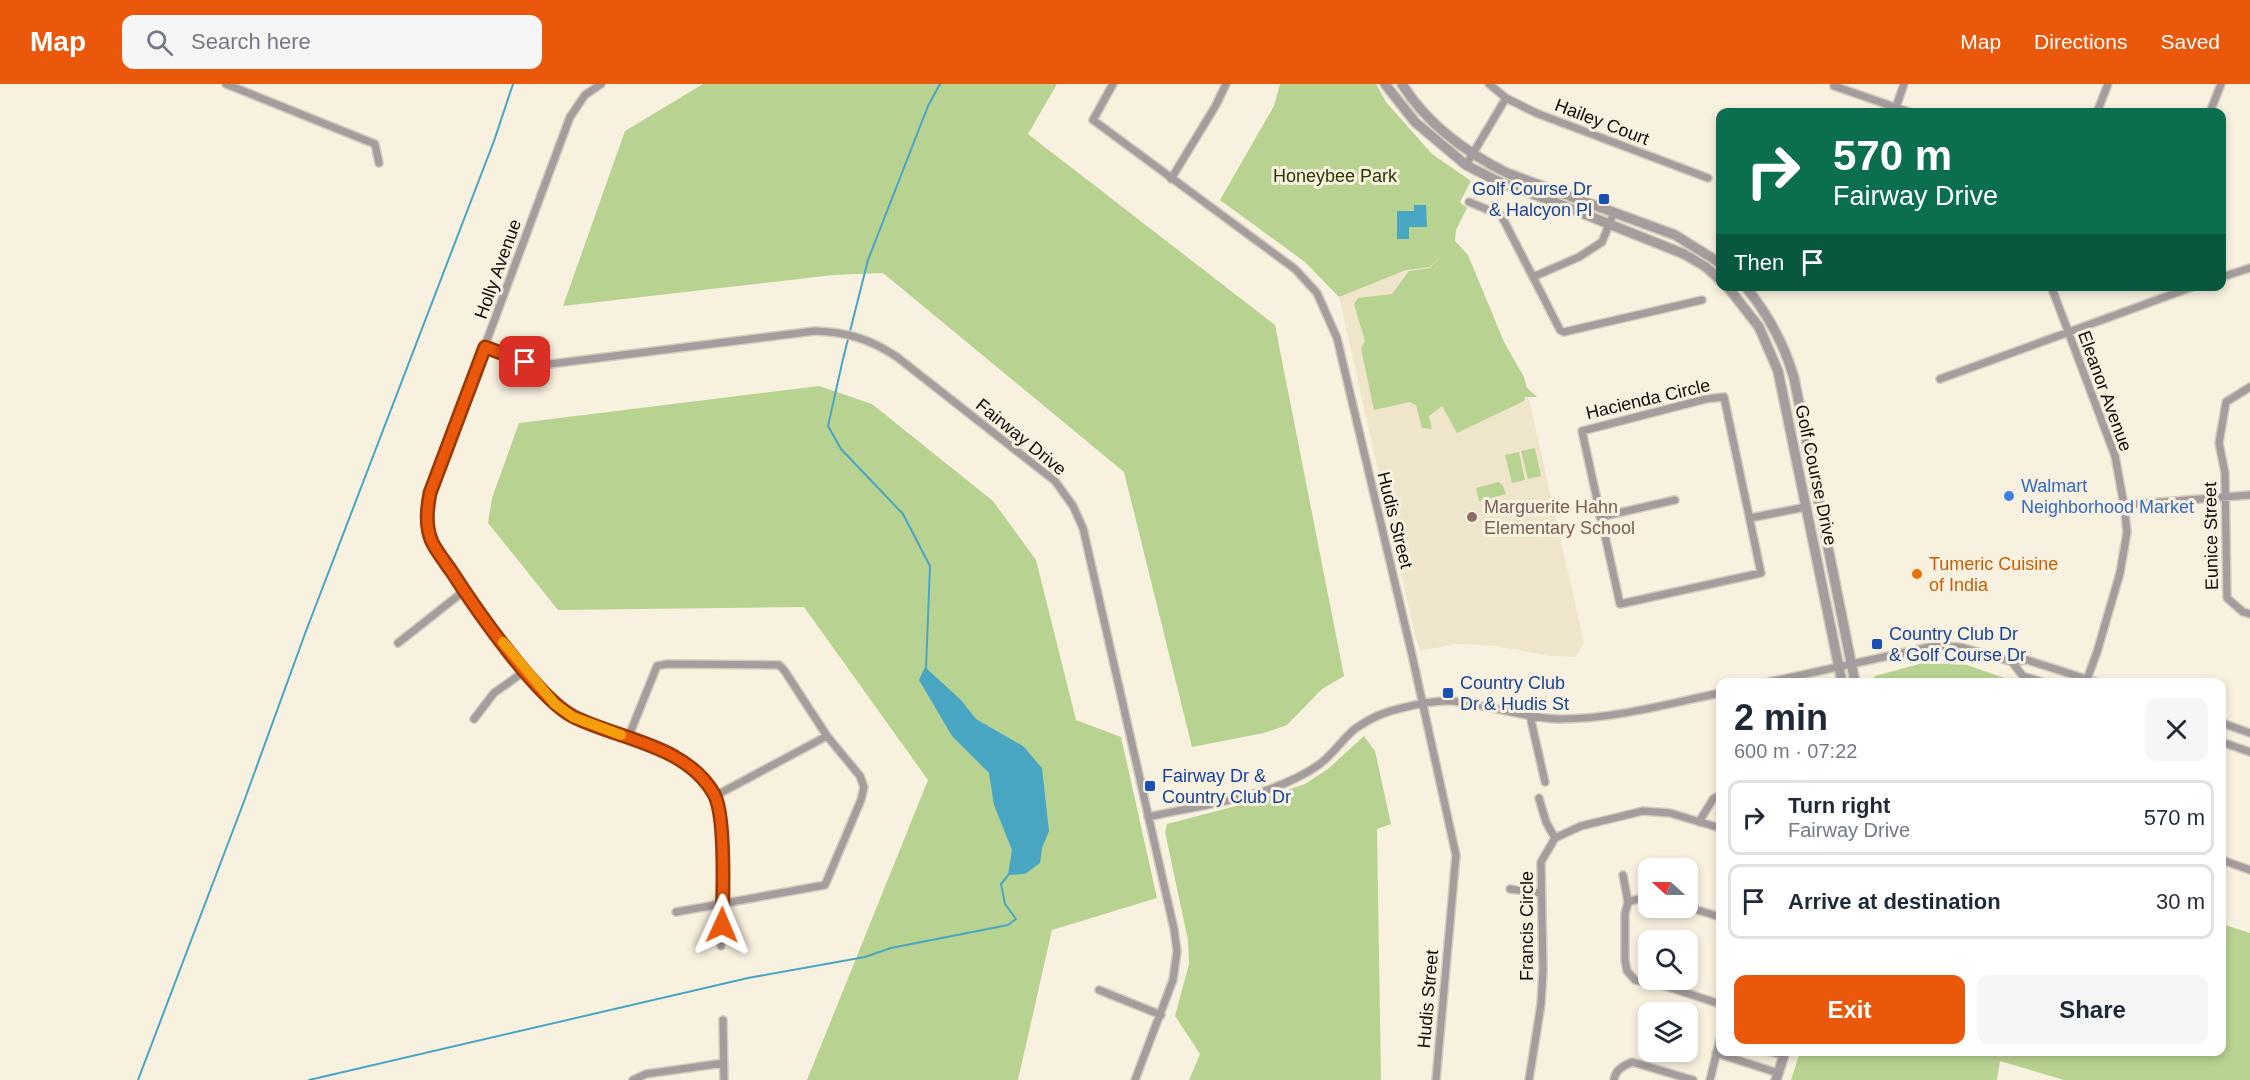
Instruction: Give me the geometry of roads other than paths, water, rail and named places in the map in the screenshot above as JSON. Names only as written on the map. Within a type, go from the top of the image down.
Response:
[{"type":"street","points":[[226,84],[375,144],[379,163]]},
{"type":"street","name":"Holly Avenue","points":[[601,84],[585,95],[570,117],[430,493],[427,510],[428,527],[432,542],[464,591],[525,671],[555,704],[573,717],[678,757],[696,770],[715,796],[721,831],[721,946]]},
{"type":"street","name":"Hudis Street","points":[[1113,84],[1093,120],[1295,269],[1317,293],[1336,338],[1423,704],[1456,855],[1436,1080]]},
{"type":"street","points":[[1171,179],[1216,105],[1226,84]]},
{"type":"street","points":[[1385,84],[1415,122],[1466,165],[1497,182],[1684,254],[1706,267],[1716,276]]},
{"type":"street","points":[[1402,84],[1417,105],[1437,126],[1472,154],[1507,173],[1675,235],[1716,261]]},
{"type":"street","name":"Hailey Court","points":[[1489,84],[1506,98],[1536,113],[1708,178]]},
{"type":"street","points":[[1834,86],[1896,107],[1904,84]]},
{"type":"street","points":[[2099,108],[2108,84]]},
{"type":"street","points":[[2212,108],[2221,84]]},
{"type":"street","points":[[1466,165],[1506,98]]},
{"type":"street","points":[[1469,202],[1500,215],[1508,225],[1560,330],[1564,332],[1701,300]]},
{"type":"street","points":[[1533,277],[1579,256],[1602,242],[1614,212]]},
{"type":"street","points":[[2226,276],[2250,268]]},
{"type":"street","name":"Golf Course Drive","points":[[1731,291],[1759,327],[1778,371],[1841,678]]},
{"type":"street","name":"Golf Course Drive","points":[[1749,291],[1778,334],[1794,378],[1854,678]]},
{"type":"street","name":"Eleanor Avenue","points":[[2053,291],[2115,456],[2127,532],[2120,573],[2087,678]]},
{"type":"street","points":[[1940,379],[2181,291]]},
{"type":"street","name":"Fairway Drive","points":[[485,347],[525,362],[550,364],[816,331],[858,336],[878,344],[897,357],[1055,481],[1073,506],[1083,528],[1174,929],[1177,951],[1173,980],[1135,1080]]},
{"type":"street","name":"Eunice Street","points":[[2250,387],[2226,402],[2219,443],[2225,473],[2226,598],[2243,612],[2250,614]]},
{"type":"street","name":"Hacienda Circle","points":[[1724,397],[1750,518],[1761,573],[1620,604],[1581,431],[1706,399],[1724,397]]},
{"type":"street","points":[[2124,505],[2250,495]]},
{"type":"street","points":[[1600,517],[1675,500]]},
{"type":"street","points":[[1750,518],[1806,507]]},
{"type":"street","points":[[398,643],[464,591]]},
{"type":"street","points":[[1788,678],[1934,646],[1961,647],[2012,662],[2027,660],[2078,678]]},
{"type":"street","points":[[2012,662],[2023,676],[2029,678]]},
{"type":"street","points":[[628,738],[657,666],[667,664],[779,665],[827,736],[860,776],[864,787],[861,800],[825,885],[676,912]]},
{"type":"street","points":[[474,719],[494,693],[525,671]]},
{"type":"street","points":[[1148,817],[1259,793],[1318,766],[1356,729],[1379,716],[1400,708],[1440,701],[1460,702],[1557,719],[1604,717],[1716,694]]},
{"type":"street","points":[[1530,716],[1545,782]]},
{"type":"street","points":[[2226,724],[2250,733]]},
{"type":"street","points":[[715,796],[827,736]]},
{"type":"street","points":[[2226,743],[2250,752]]},
{"type":"street","points":[[1699,822],[1707,807],[1716,797]]},
{"type":"street","points":[[1539,798],[1546,822],[1556,838],[1581,826],[1643,811],[1670,813],[1716,827]]},
{"type":"street","name":"Francis Circle","points":[[1529,1080],[1541,1004],[1543,971],[1541,862],[1556,838]]},
{"type":"street","points":[[2226,861],[2250,870]]},
{"type":"street","points":[[1623,875],[1628,902],[1625,914],[1627,971],[1635,980],[1665,986],[1716,1003]]},
{"type":"street","points":[[1510,889],[1541,893]]},
{"type":"street","points":[[1628,902],[1638,899]]},
{"type":"street","points":[[1698,910],[1716,916]]},
{"type":"street","points":[[1099,990],[1161,1014]]},
{"type":"street","points":[[723,1020],[724,1080]]},
{"type":"street","points":[[1710,1080],[1716,1053]]},
{"type":"street","points":[[1724,1056],[1777,1076],[1783,1056]]},
{"type":"street","points":[[1614,1080],[1614,1075],[1624,1064],[1632,1062],[1693,1080]]},
{"type":"street","points":[[633,1080],[646,1074],[724,1064]]},
{"type":"water","points":[[1414,205],[1426,205],[1427,227],[1409,227],[1409,239],[1397,239],[1397,211],[1414,211]]},
{"type":"water","points":[[925,667],[961,700],[976,719],[1023,746],[1042,768],[1049,831],[1042,848],[1040,863],[1025,874],[1008,875],[1012,850],[994,805],[989,773],[952,736],[919,680]]},
{"type":"waterway","points":[[138,1080],[306,631],[494,141],[513,84]]},
{"type":"waterway","points":[[926,669],[930,566],[903,514],[841,449],[828,426],[868,260],[928,106],[940,84]]},
{"type":"waterway","points":[[309,1080],[748,978],[865,957],[891,948],[1008,925],[1016,919],[1005,904],[1001,884],[1010,873]]},
{"type":"place","name":"Golf Course Dr & Halcyon Pl","points":[[1604,199]]},
{"type":"place","name":"Walmart Neighborhood Market","points":[[2009,496]]},
{"type":"place","name":"Marguerite Hahn Elementary School","points":[[1472,517]]},
{"type":"place","name":"Tumeric Cuisine of India","points":[[1917,574]]},
{"type":"place","name":"Country Club Dr & Golf Course Dr","points":[[1877,644]]},
{"type":"place","name":"Country Club Dr & Hudis St","points":[[1448,693]]},
{"type":"place","name":"Fairway Dr & Country Club Dr","points":[[1150,786]]},
{"type":"park label","name":"Honeybee Park","points":[[1335,176]]}]
